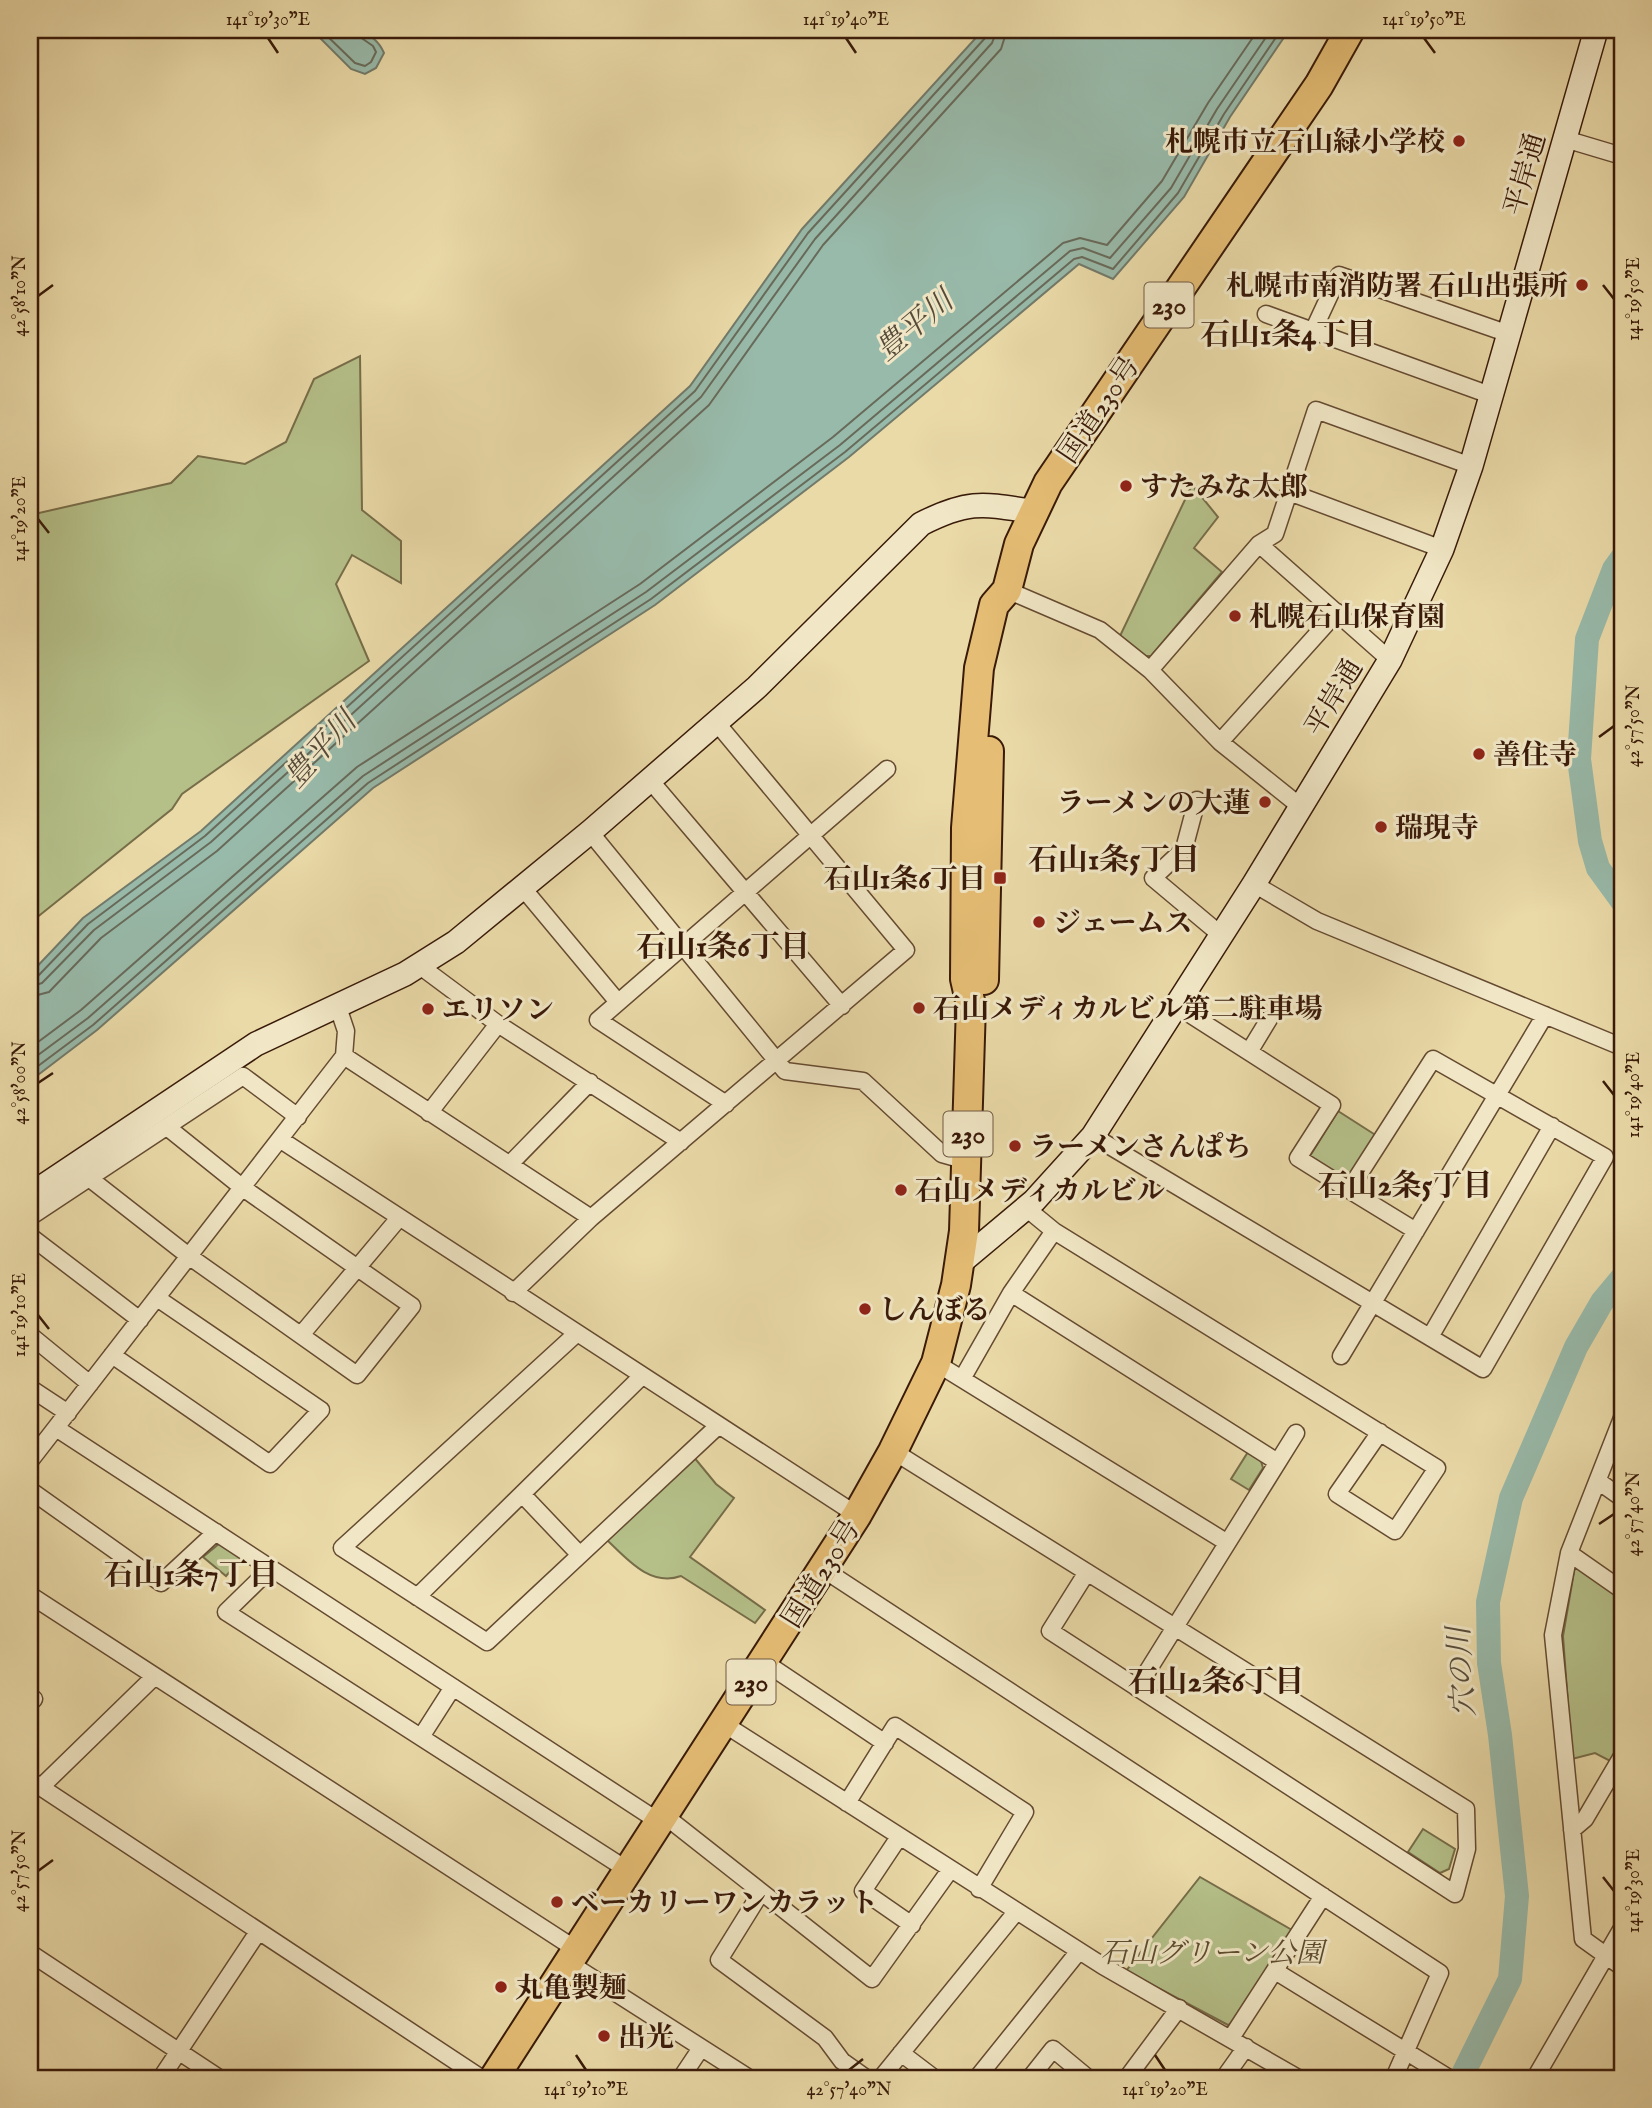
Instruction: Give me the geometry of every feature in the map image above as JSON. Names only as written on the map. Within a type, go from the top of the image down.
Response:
[{"type":"highway","name":"国道230号","points":[[494,2078],[857,1515],[894,1451],[936,1363],[960,1264],[967,1161],[971,1005],[965,965],[966,828],[979,668],[994,605],[1007,590],[1019,544],[1048,483],[1319,85],[1350,30]]},
{"type":"street","name":"平岸通","points":[[960,1264],[1026,1208],[1093,1136],[1254,884],[1390,660],[1442,549],[1471,466],[1596,30]]},
{"type":"street","points":[[1565,139],[1622,156]]},
{"type":"street","points":[[1313,331],[1339,275],[1509,334]]},
{"type":"street","points":[[1266,314],[1490,395]]},
{"type":"street","points":[[1150,670],[1259,544],[1275,534],[1316,410],[1471,466]]},
{"type":"street","points":[[1289,492],[1442,549]]},
{"type":"street","points":[[30,1195],[256,1044],[420,966],[456,942],[590,832],[716,722],[831,616],[921,524],[948,510],[970,505],[991,504],[1036,512]]},
{"type":"street","points":[[1259,544],[1390,660]]},
{"type":"street","points":[[1007,590],[1100,630],[1150,670],[1220,742],[1301,807]]},
{"type":"street","points":[[1220,742],[1337,612]]},
{"type":"street","points":[[513,1293],[592,1218],[906,950],[716,722]]},
{"type":"street","points":[[726,1104],[598,1020],[887,769]]},
{"type":"street","points":[[649,779],[842,1006]]},
{"type":"street","points":[[1197,800],[1184,849],[1153,878],[1221,935]]},
{"type":"street","points":[[590,832],[785,1072],[863,1081],[942,1154],[967,1161]]},
{"type":"street","points":[[1254,884],[1317,921],[1622,1047]]},
{"type":"street","points":[[522,887],[617,1001]]},
{"type":"street","points":[[420,966],[498,1024],[681,1142]]},
{"type":"street","points":[[1177,1006],[1332,1105],[1298,1158],[1416,1231]]},
{"type":"street","points":[[30,1461],[344,1056],[346,1031],[338,1007]]},
{"type":"street","points":[[1341,1356],[1545,1015]]},
{"type":"street","points":[[1250,1052],[1269,1019]]},
{"type":"street","points":[[429,1114],[498,1024]]},
{"type":"street","points":[[344,1056],[592,1218]]},
{"type":"street","points":[[1093,1136],[1483,1369],[1605,1157],[1433,1059],[1349,1190]]},
{"type":"street","points":[[30,1217],[243,1076],[299,1117]]},
{"type":"street","points":[[509,1164],[590,1082]]},
{"type":"street","points":[[1430,1336],[1552,1126]]},
{"type":"street","points":[[89,1178],[190,1257],[357,1375],[412,1306],[243,1188],[167,1127]]},
{"type":"street","points":[[281,1140],[857,1515]]},
{"type":"street","points":[[1026,1208],[1054,1231],[1380,1432],[1437,1468],[1395,1531],[1337,1494],[1380,1432]]},
{"type":"street","points":[[301,1335],[399,1218]]},
{"type":"street","points":[[962,1379],[1011,1293],[1054,1231]]},
{"type":"street","points":[[30,1236],[140,1320]]},
{"type":"street","points":[[1011,1293],[1276,1461]]},
{"type":"street","points":[[113,1355],[270,1464],[321,1410],[157,1298]]},
{"type":"street","points":[[576,1334],[342,1548],[487,1642],[718,1426]]},
{"type":"street","points":[[30,1335],[90,1384]]},
{"type":"street","points":[[936,1363],[1226,1542]]},
{"type":"street","points":[[417,1597],[642,1377]]},
{"type":"street","points":[[30,1388],[68,1413]]},
{"type":"street","points":[[1622,1418],[1569,1553],[1553,1635],[1583,1940],[1622,1967]]},
{"type":"street","points":[[56,1428],[453,1687],[663,1819],[872,1979],[950,1870]]},
{"type":"street","points":[[1137,1688],[1276,1461],[1296,1433]]},
{"type":"street","points":[[894,1451],[1466,1809],[1468,1849],[1455,1894],[1050,1631],[1087,1572]]},
{"type":"street","points":[[1598,1481],[1622,1498]]},
{"type":"street","points":[[30,1490],[161,1583],[216,1532]]},
{"type":"street","points":[[522,1494],[580,1555]]},
{"type":"street","points":[[1569,1553],[1622,1590]]},
{"type":"street","points":[[271,1568],[226,1612],[629,1871]]},
{"type":"street","points":[[823,1569],[1440,1973],[1394,2078]]},
{"type":"street","points":[[30,1595],[155,1676],[749,2078]]},
{"type":"street","points":[[764,1662],[885,1742]]},
{"type":"street","points":[[155,1676],[35,1783],[481,2078]]},
{"type":"street","points":[[421,1737],[453,1687]]},
{"type":"street","points":[[30,1696],[34,1699],[30,1703]]},
{"type":"street","points":[[724,1724],[1079,1951],[1298,2078]]},
{"type":"street","points":[[847,1803],[895,1726],[1025,1812],[979,1889]]},
{"type":"street","points":[[1572,1830],[1585,1819],[1622,1756]]},
{"type":"street","points":[[899,1837],[863,1891],[912,1925]]},
{"type":"street","points":[[760,1894],[719,1960],[825,2038],[842,2061],[866,2078]]},
{"type":"street","points":[[1231,2038],[1323,1896]]},
{"type":"street","points":[[881,2078],[1016,1912]]},
{"type":"street","points":[[1535,2078],[1622,1928]]},
{"type":"street","points":[[161,2078],[258,1932]]},
{"type":"street","points":[[977,2078],[1079,1951]]},
{"type":"street","points":[[30,1953],[219,2078]]},
{"type":"street","points":[[1275,1971],[1445,2076]]},
{"type":"street","points":[[1127,2078],[1179,2008]]},
{"type":"street","points":[[681,2078],[701,2048]]},
{"type":"street","points":[[1224,2078],[1246,2048]]},
{"type":"street","points":[[1030,2078],[1053,2049],[1088,2078]]},
{"type":"street","points":[[901,2053],[934,2078]]},
{"type":"green space","points":[[360,356],[362,510],[401,541],[401,583],[352,555],[336,584],[369,661],[182,794],[172,809],[30,923],[30,515],[171,483],[198,456],[245,464],[286,442],[314,379]]},
{"type":"green space","points":[[1192,485],[1218,517],[1194,548],[1222,572],[1151,656],[1145,656],[1120,636]]},
{"type":"green space","points":[[1338,1111],[1377,1136],[1349,1180],[1310,1156]]},
{"type":"green space","points":[[1248,1452],[1261,1461],[1263,1468],[1249,1490],[1231,1479]]},
{"type":"green space","points":[[693,1456],[716,1484],[734,1498],[690,1557],[765,1610],[755,1623],[681,1576],[659,1578],[640,1569],[607,1540]]},
{"type":"green space","points":[[220,1543],[242,1558],[226,1576],[203,1557]]},
{"type":"green space","points":[[1575,1566],[1622,1598],[1622,1745],[1612,1762],[1595,1753],[1572,1759],[1563,1636]]},
{"type":"green space","points":[[1423,1829],[1455,1849],[1449,1869],[1440,1873],[1408,1852]]},
{"type":"green space","name":"石山グリーン公園","points":[[1200,1877],[1292,1930],[1237,2020],[1228,2025],[1126,1971]]},
{"type":"water","points":[[312,30],[354,30],[371,37],[384,53],[376,68],[365,74],[351,69]]},
{"type":"water","name":"豊平川","points":[[983,30],[1289,30],[1230,117],[1184,197],[1113,279],[1079,264],[849,457],[655,605],[373,788],[97,1030],[30,1081],[30,974],[83,918],[201,831],[690,386],[802,229]]},
{"type":"waterway","name":"穴の川","points":[[1622,558],[1614,569],[1587,639],[1579,759],[1590,841],[1598,868],[1622,901]]},
{"type":"waterway","name":"穴の川","points":[[1461,2078],[1510,1979],[1517,1896],[1500,1735],[1489,1663],[1488,1602],[1511,1498],[1576,1347],[1602,1302],[1622,1278]]},
{"type":"place","name":"札幌市立石山緑小学校","points":[[1459,141]]},
{"type":"place","name":"札幌市南消防署 石山出張所","points":[[1582,285]]},
{"type":"place","name":"すたみな太郎","points":[[1126,486]]},
{"type":"place","name":"札幌石山保育園","points":[[1235,616]]},
{"type":"place","name":"善住寺","points":[[1479,754]]},
{"type":"place","name":"ラーメンの大蓮","points":[[1265,802]]},
{"type":"place","name":"瑞現寺","points":[[1381,827]]},
{"type":"place","name":"石山1条6丁目","points":[[1000,878]]},
{"type":"place","name":"ジェームス","points":[[1039,922]]},
{"type":"place","name":"石山メディカルビル第二駐車場","points":[[919,1008]]},
{"type":"place","name":"エリソン","points":[[428,1009]]},
{"type":"place","name":"ラーメンさんぱち","points":[[1015,1146]]},
{"type":"place","name":"石山メディカルビル","points":[[901,1190]]},
{"type":"place","name":"しんぼる","points":[[865,1309]]},
{"type":"place","name":"ベーカリーワンカラット","points":[[557,1902]]},
{"type":"place","name":"丸亀製麺","points":[[501,1987]]},
{"type":"place","name":"出光","points":[[604,2036]]},
{"type":"district","name":"石山1条4丁目","points":[[1288,334]]},
{"type":"district","name":"石山1条5丁目","points":[[1114,859]]},
{"type":"district","name":"石山1条6丁目","points":[[723,946]]},
{"type":"district","name":"石山2条5丁目","points":[[1405,1185]]},
{"type":"district","name":"石山1条7丁目","points":[[191,1574]]},
{"type":"district","name":"石山2条6丁目","points":[[1216,1681]]}]
